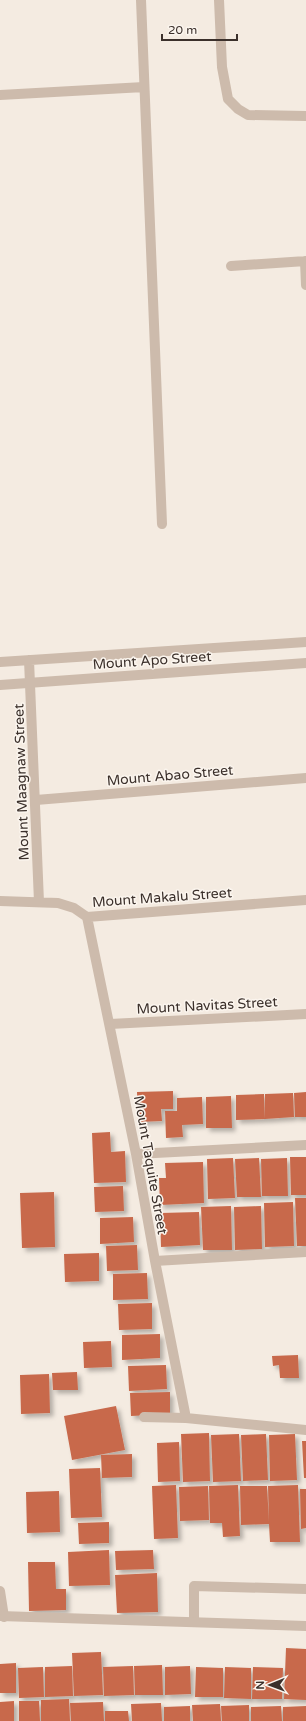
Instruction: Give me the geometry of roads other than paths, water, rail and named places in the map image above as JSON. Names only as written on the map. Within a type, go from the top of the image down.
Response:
[{"type":"street","points":[[141,0],[162,524]]},
{"type":"street","points":[[219,0],[222,67],[228,99],[238,109],[248,115],[306,116]]},
{"type":"street","points":[[0,95],[144,87]]},
{"type":"street","points":[[231,266],[306,261],[306,285]]},
{"type":"street","name":"Mount Apo Street","points":[[0,662],[306,642]]},
{"type":"street","name":"Mount Maagnaw Street","points":[[29,660],[40,902]]},
{"type":"street","name":"Mount Apo Street","points":[[0,685],[306,663]]},
{"type":"street","name":"Mount Abao Street","points":[[36,800],[306,778]]},
{"type":"street","name":"Mount Makalu Street","points":[[0,901],[58,903],[74,908],[87,917],[306,900]]},
{"type":"street","name":"Mount Taquite Street","points":[[87,917],[136,1154],[154,1261],[186,1418]]},
{"type":"street","name":"Mount Navitas Street","points":[[110,1024],[306,1014]]},
{"type":"street","points":[[136,1154],[306,1144]]},
{"type":"street","points":[[154,1261],[306,1252]]},
{"type":"street","points":[[144,1417],[186,1418],[306,1430]]},
{"type":"street","points":[[194,1622],[194,1586],[306,1589]]},
{"type":"street","points":[[0,1591],[2,1617],[306,1626]]}]
